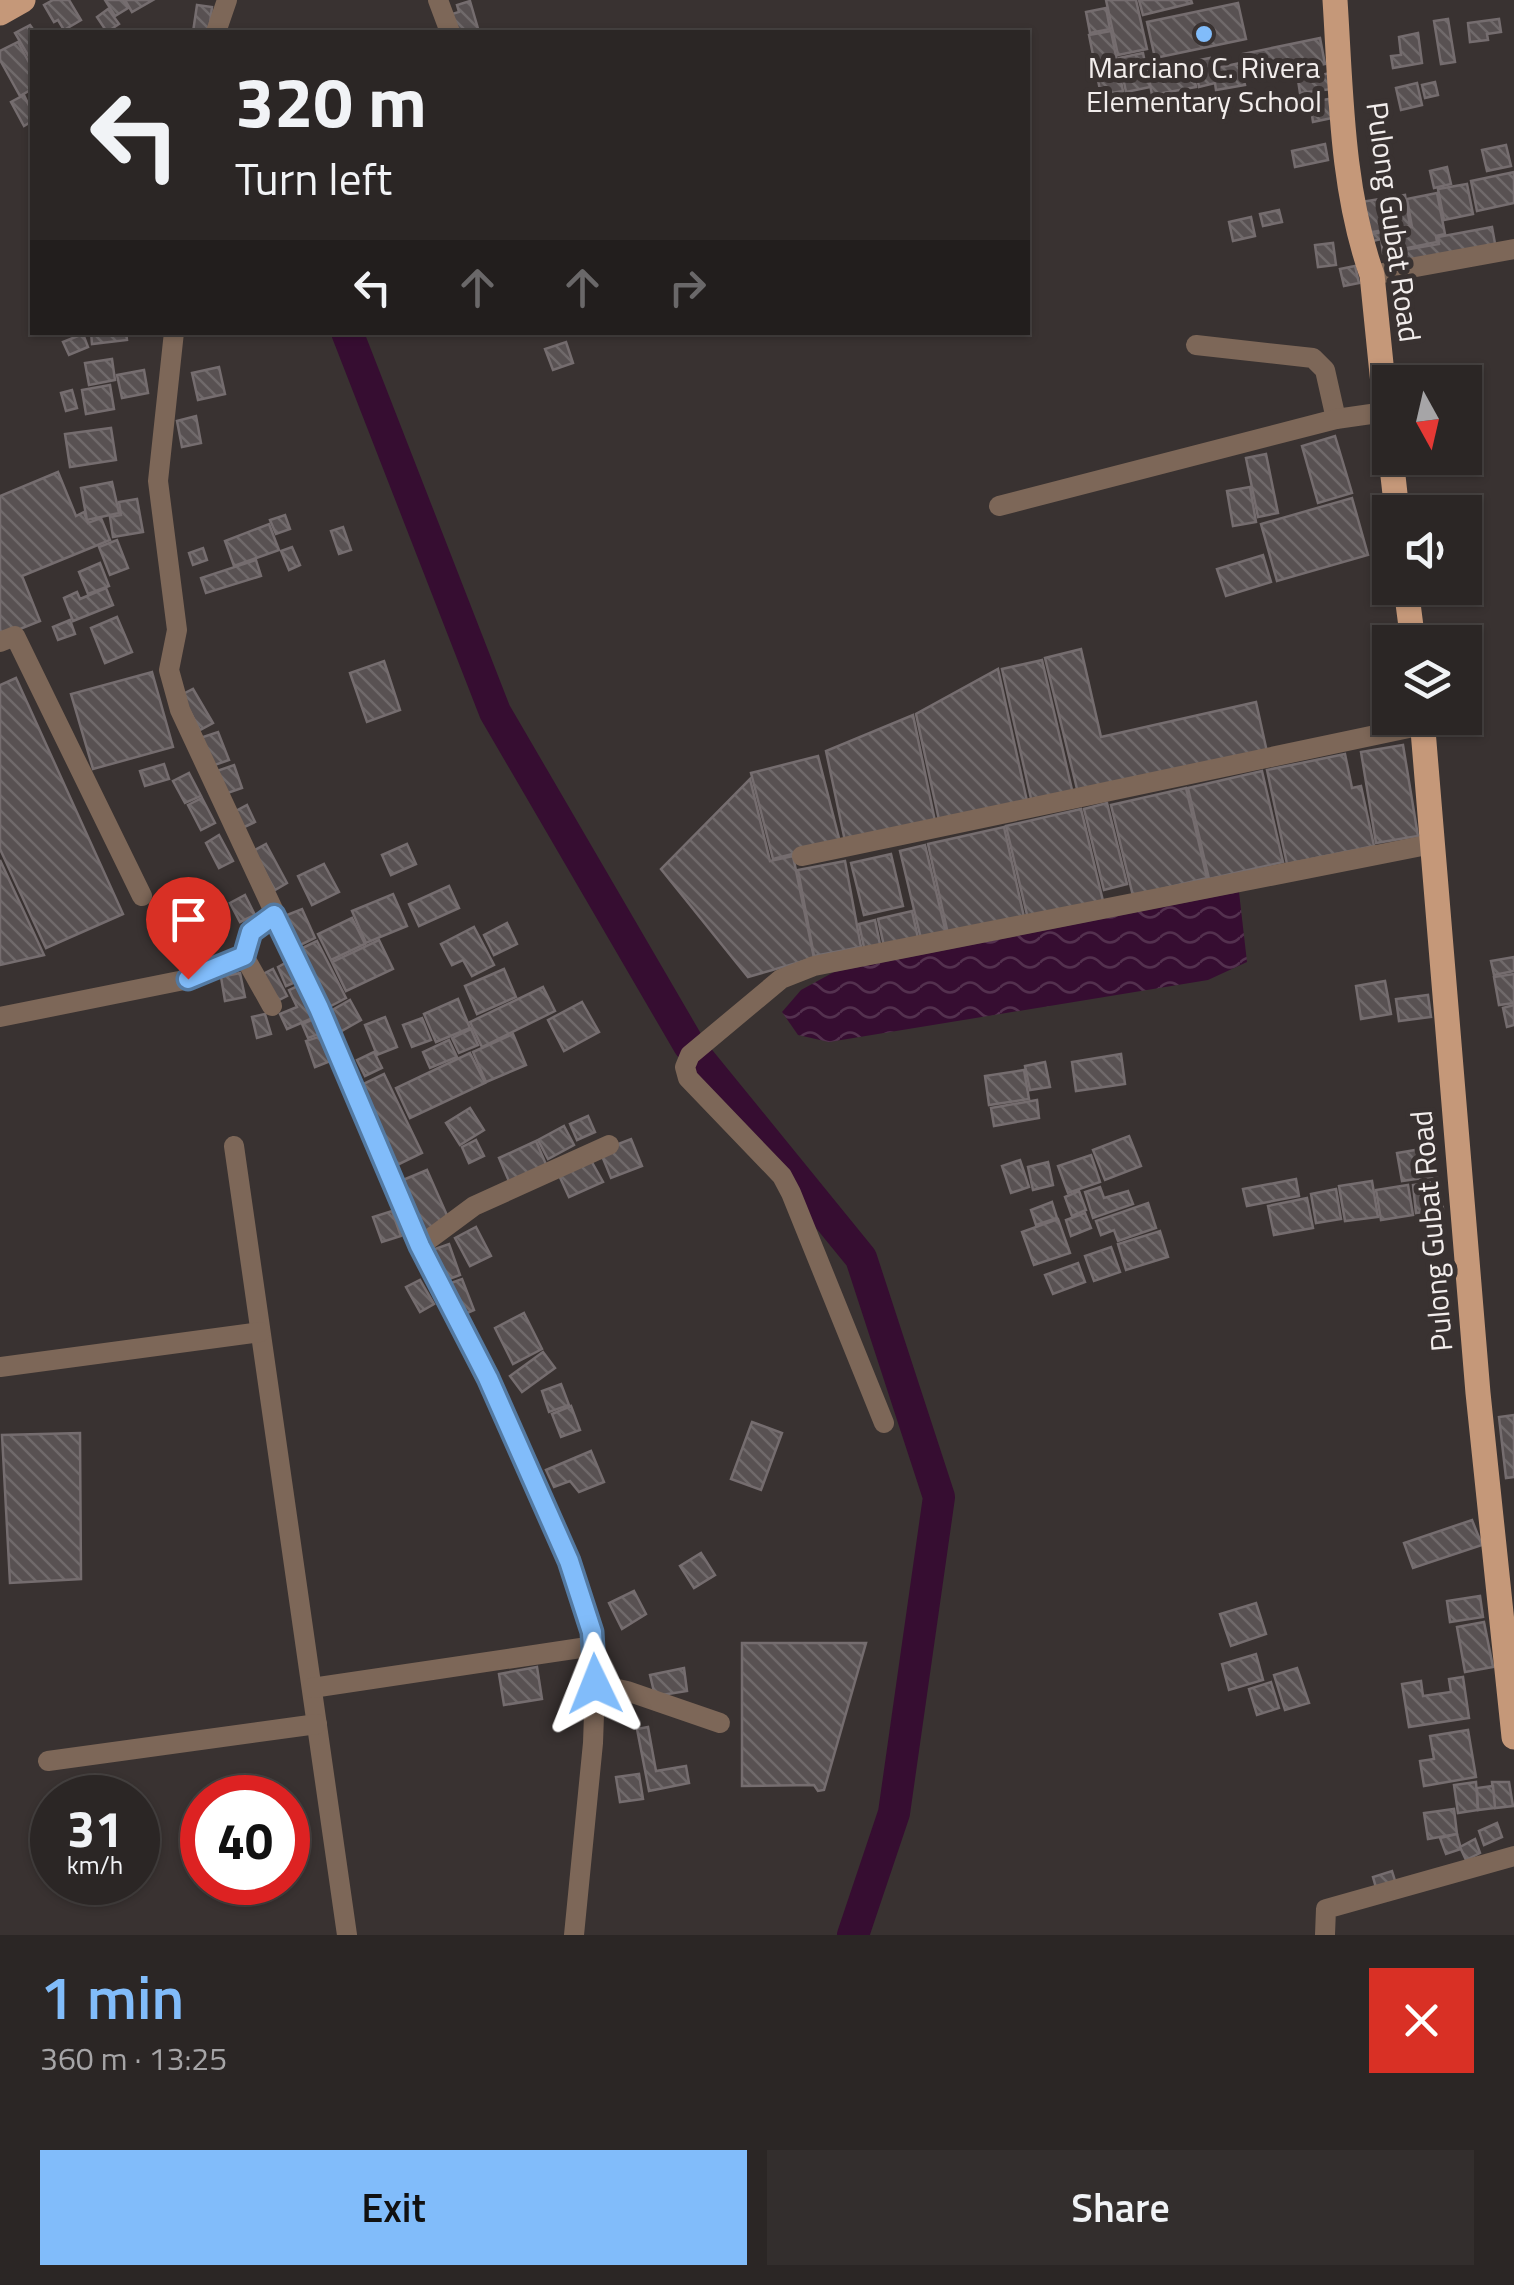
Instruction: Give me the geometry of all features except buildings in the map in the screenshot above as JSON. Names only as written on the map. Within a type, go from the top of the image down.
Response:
[{"type":"main road","points":[[0,13],[23,0]]},
{"type":"main road","name":"Pulong Gubat Road","points":[[1334,0],[1344,136],[1363,248],[1372,274],[1381,365]]},
{"type":"main road","name":"Pulong Gubat Road","points":[[1423,735],[1478,1393],[1514,1738]]},
{"type":"street","points":[[217,30],[226,0]]},
{"type":"street","points":[[438,0],[449,30]]},
{"type":"street","points":[[1372,274],[1514,249]]},
{"type":"street","points":[[174,335],[158,481],[177,630],[169,670],[180,710],[319,1008],[420,1246],[530,1469],[569,1561],[594,1646],[593,1743],[574,1935]]},
{"type":"street","points":[[1196,345],[1312,358],[1325,370],[1336,419]]},
{"type":"street","points":[[999,506],[1336,419],[1372,414]]},
{"type":"street","points":[[0,642],[15,636],[142,896]]},
{"type":"street","points":[[802,856],[1372,732]]},
{"type":"street","points":[[884,1423],[792,1193],[782,1176],[688,1078],[690,1055],[781,979],[814,966],[1432,844]]},
{"type":"street","points":[[272,1006],[244,956],[251,932],[274,915]]},
{"type":"street","points":[[0,1017],[188,979],[244,956]]},
{"type":"street","points":[[420,1246],[474,1206],[608,1144]]},
{"type":"street","points":[[234,1146],[347,1935]]},
{"type":"street","points":[[0,1367],[260,1332]]},
{"type":"street","points":[[312,1688],[594,1646]]},
{"type":"street","points":[[595,1684],[720,1722]]},
{"type":"street","points":[[48,1761],[317,1724]]},
{"type":"street","points":[[1325,1935],[1326,1910],[1514,1856]]},
{"type":"water","points":[[1239,892],[1247,962],[1208,980],[829,1042],[798,1035],[782,1012],[801,990],[834,972]]},
{"type":"waterway","points":[[348,335],[495,712],[689,1045]]},
{"type":"waterway","points":[[699,1059],[861,1258],[939,1497],[894,1813],[853,1935]]},
{"type":"place","name":"Marciano C. Rivera Elementary School","points":[[1204,34]]},
{"type":"route","points":[[188,979],[244,956],[251,932],[274,915],[319,1008],[420,1246],[488,1378],[569,1561],[592,1632],[595,1684]]}]
